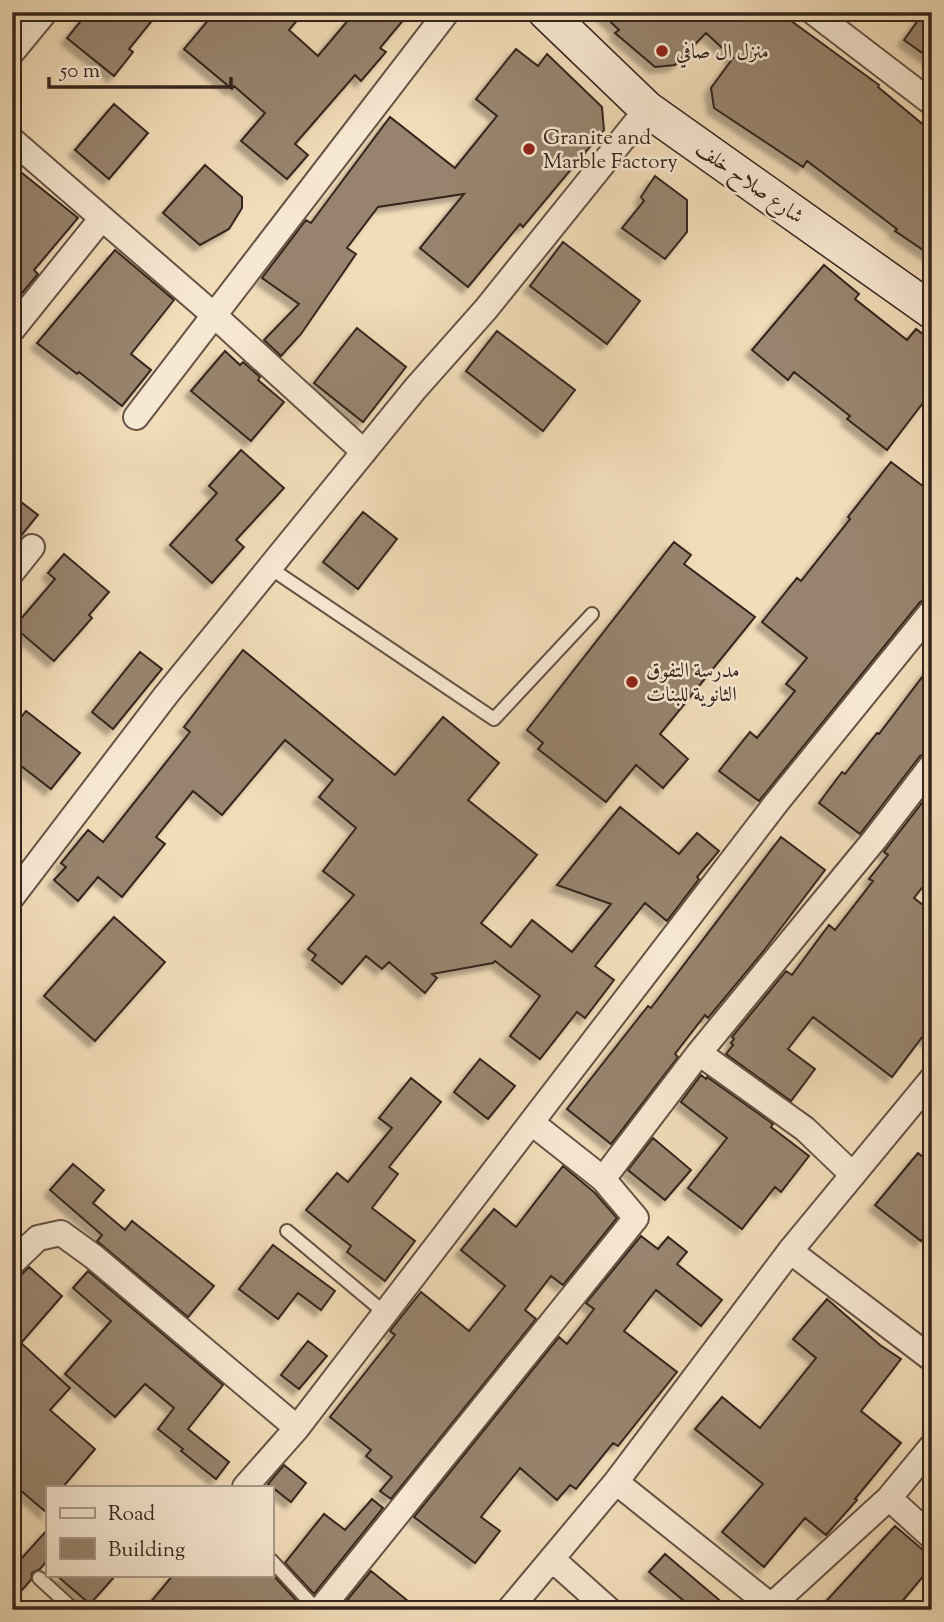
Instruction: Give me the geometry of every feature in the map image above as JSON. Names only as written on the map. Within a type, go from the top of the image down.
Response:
[{"type":"main road","name":"شارع صلاح خلف","points":[[546,12],[647,109],[932,311]]},
{"type":"street","points":[[12,52],[45,12]]},
{"type":"street","points":[[136,417],[447,12]]},
{"type":"street","points":[[813,12],[932,103]]},
{"type":"street","points":[[12,897],[166,695],[415,389],[486,309],[647,109]]},
{"type":"street","points":[[12,140],[215,316],[364,452]]},
{"type":"street","points":[[12,330],[102,218]]},
{"type":"street","points":[[12,572],[32,547]]},
{"type":"street","points":[[246,1486],[297,1428],[777,802],[932,611]]},
{"type":"street","points":[[603,1179],[699,1053],[875,839],[932,765]]},
{"type":"street","points":[[699,1053],[806,1129],[853,1175]]},
{"type":"street","points":[[509,1610],[616,1482],[790,1251],[932,1079]]},
{"type":"street","points":[[319,1610],[636,1218],[603,1179],[532,1123]]},
{"type":"street","points":[[12,1263],[38,1238],[61,1233],[94,1257],[297,1428]]},
{"type":"street","points":[[790,1251],[932,1359]]},
{"type":"street","points":[[616,1482],[773,1608],[889,1497],[932,1446]]},
{"type":"street","points":[[889,1497],[932,1537]]},
{"type":"street","points":[[552,1559],[609,1610]]},
{"type":"lane","points":[[270,568],[494,719],[592,614]]},
{"type":"lane","points":[[287,1231],[385,1313]]},
{"type":"lane","points":[[273,1562],[319,1610]]},
{"type":"lane","points":[[38,1578],[74,1610]]},
{"type":"building","points":[[88,12],[159,12],[129,49],[133,52],[114,76],[67,38]]},
{"type":"building","points":[[215,12],[304,12],[289,30],[318,56],[355,12],[410,12],[380,48],[386,52],[361,81],[355,75],[295,144],[308,155],[287,179],[241,141],[265,113],[184,49]]},
{"type":"building","points":[[600,12],[779,12],[879,85],[878,87],[932,132],[932,256],[895,231],[897,229],[807,161],[803,167],[714,108],[711,88],[733,58],[706,33],[675,65],[655,67],[615,33],[619,30]]},
{"type":"building","points":[[924,12],[932,12],[932,60],[904,40]]},
{"type":"building","points":[[516,49],[538,66],[547,54],[602,107],[604,130],[523,227],[520,224],[468,287],[420,248],[464,194],[378,207],[347,248],[356,254],[301,334],[281,356],[264,340],[299,304],[262,278],[306,220],[311,223],[390,117],[455,168],[497,116],[476,99]]},
{"type":"building","points":[[114,104],[148,133],[109,179],[75,150]]},
{"type":"building","points":[[12,165],[78,218],[34,270],[38,274],[12,305]]},
{"type":"building","points":[[205,165],[242,197],[242,208],[229,229],[200,245],[163,213]]},
{"type":"building","points":[[655,176],[687,200],[687,232],[665,259],[622,228],[644,201],[641,197]]},
{"type":"building","points":[[563,242],[640,301],[607,344],[530,286]]},
{"type":"building","points":[[115,250],[174,300],[131,354],[151,370],[122,406],[37,343]]},
{"type":"building","points":[[824,265],[859,294],[855,299],[907,340],[916,329],[932,341],[932,391],[887,450],[847,419],[850,416],[794,372],[788,380],[752,350]]},
{"type":"building","points":[[357,328],[406,367],[363,422],[314,383]]},
{"type":"building","points":[[497,331],[575,390],[543,431],[466,371]]},
{"type":"building","points":[[225,351],[240,365],[243,362],[260,377],[258,380],[284,402],[251,441],[191,391]]},
{"type":"building","points":[[241,450],[284,488],[236,540],[244,547],[212,583],[170,545],[217,493],[209,486]]},
{"type":"building","points":[[891,462],[932,493],[932,596],[920,602],[759,801],[719,771],[750,732],[757,738],[795,691],[786,684],[807,658],[762,622],[797,578],[801,581]]},
{"type":"building","points":[[12,495],[38,515],[12,547]]},
{"type":"building","points":[[363,512],[397,539],[358,589],[323,562]]},
{"type":"building","name":"مدرسة التفوق الثانوية للبنات","points":[[674,542],[691,555],[684,564],[755,617],[660,734],[688,759],[663,788],[636,765],[606,802],[538,749],[543,743],[527,730]]},
{"type":"building","points":[[64,554],[109,592],[89,615],[92,618],[54,661],[14,627],[55,579],[48,573]]},
{"type":"building","points":[[243,650],[395,775],[443,717],[499,763],[468,800],[537,855],[481,923],[511,947],[532,920],[572,952],[611,904],[557,885],[620,807],[679,854],[697,833],[719,851],[697,877],[699,879],[667,921],[645,903],[595,966],[614,980],[585,1018],[577,1012],[540,1059],[510,1036],[540,996],[495,961],[432,974],[437,978],[425,993],[389,962],[382,969],[366,956],[342,984],[312,960],[316,955],[308,949],[354,895],[323,871],[356,828],[319,797],[333,780],[285,740],[222,815],[193,791],[156,837],[165,844],[122,897],[98,877],[78,901],[54,880],[66,867],[61,863],[88,830],[103,842],[190,732],[184,727]]},
{"type":"building","points":[[140,652],[162,669],[113,729],[92,712]]},
{"type":"building","points":[[932,664],[932,750],[920,756],[860,834],[819,803],[842,772],[845,774],[877,733],[879,734]]},
{"type":"building","points":[[26,711],[80,753],[51,789],[12,759],[12,729]]},
{"type":"building","points":[[932,790],[932,875],[914,898],[932,912],[932,1043],[923,1036],[892,1077],[813,1017],[788,1049],[815,1069],[791,1101],[726,1054],[733,1045],[732,1037],[786,971],[792,975],[829,925],[835,930],[873,881],[869,879],[888,855],[884,852]]},
{"type":"building","points":[[781,837],[825,870],[762,953],[708,1018],[705,1015],[675,1054],[678,1057],[611,1144],[567,1109],[648,1006],[651,1008]]},
{"type":"building","points":[[114,917],[165,962],[95,1041],[44,996]]},
{"type":"building","points":[[480,1059],[515,1086],[488,1119],[454,1092]]},
{"type":"building","points":[[701,1075],[773,1124],[771,1127],[809,1156],[781,1192],[775,1187],[742,1229],[688,1188],[727,1138],[681,1102]]},
{"type":"building","points":[[411,1078],[441,1102],[389,1167],[398,1174],[372,1208],[415,1241],[385,1281],[347,1252],[351,1246],[306,1210],[337,1173],[348,1182],[392,1128],[379,1118]]},
{"type":"building","points":[[653,1138],[691,1170],[665,1200],[628,1170]]},
{"type":"building","points":[[918,1153],[932,1164],[932,1227],[921,1241],[875,1205]]},
{"type":"building","points":[[73,1164],[104,1190],[93,1203],[125,1230],[132,1221],[214,1286],[188,1317],[97,1241],[102,1235],[50,1190]]},
{"type":"building","points":[[563,1166],[595,1193],[617,1218],[563,1285],[551,1276],[525,1310],[536,1319],[391,1499],[380,1491],[392,1477],[366,1456],[371,1450],[330,1417],[395,1335],[390,1331],[421,1292],[469,1331],[505,1286],[461,1250],[494,1209],[516,1227]]},
{"type":"building","points":[[641,1236],[658,1249],[668,1237],[687,1252],[677,1264],[722,1300],[701,1326],[656,1290],[624,1331],[677,1372],[618,1446],[613,1443],[576,1489],[570,1485],[557,1500],[520,1468],[481,1517],[500,1531],[475,1563],[414,1517],[559,1337],[567,1344],[594,1309],[586,1303]]},
{"type":"building","points":[[273,1245],[335,1291],[321,1310],[298,1293],[278,1319],[239,1289]]},
{"type":"building","points":[[29,1267],[62,1296],[21,1343],[70,1388],[50,1410],[95,1449],[64,1486],[46,1486],[46,1512],[12,1483],[12,1277],[22,1274]]},
{"type":"building","points":[[88,1271],[223,1385],[188,1429],[229,1462],[216,1479],[158,1429],[174,1408],[145,1384],[115,1417],[65,1374],[111,1321],[73,1288]]},
{"type":"building","points":[[827,1299],[880,1345],[901,1359],[861,1411],[901,1443],[826,1535],[805,1518],[764,1567],[722,1532],[763,1484],[695,1429],[722,1397],[760,1428],[816,1358],[793,1339]]},
{"type":"building","points":[[308,1341],[327,1356],[299,1389],[281,1375]]},
{"type":"building","points":[[284,1465],[306,1483],[291,1502],[268,1484]]},
{"type":"building","points":[[372,1499],[383,1508],[314,1594],[285,1563],[324,1514],[345,1530]]},
{"type":"building","points":[[895,1526],[929,1555],[931,1567],[895,1610],[818,1610]]},
{"type":"building","points":[[46,1531],[46,1562],[32,1573],[31,1580],[12,1601],[12,1569]]},
{"type":"building","points":[[665,1554],[731,1610],[695,1610],[649,1572]]},
{"type":"building","points":[[371,1571],[419,1610],[339,1610]]},
{"type":"building","points":[[273,1575],[305,1610],[144,1610],[172,1576]]},
{"type":"building","points":[[57,1576],[115,1576],[90,1604]]},
{"type":"place","name":"منزل ال صافي","points":[[662,51]]},
{"type":"place","name":"Granite and Marble Factory","points":[[529,149]]},
{"type":"place","name":"مدرسة التفوق الثانوية للبنات","points":[[632,682]]}]
